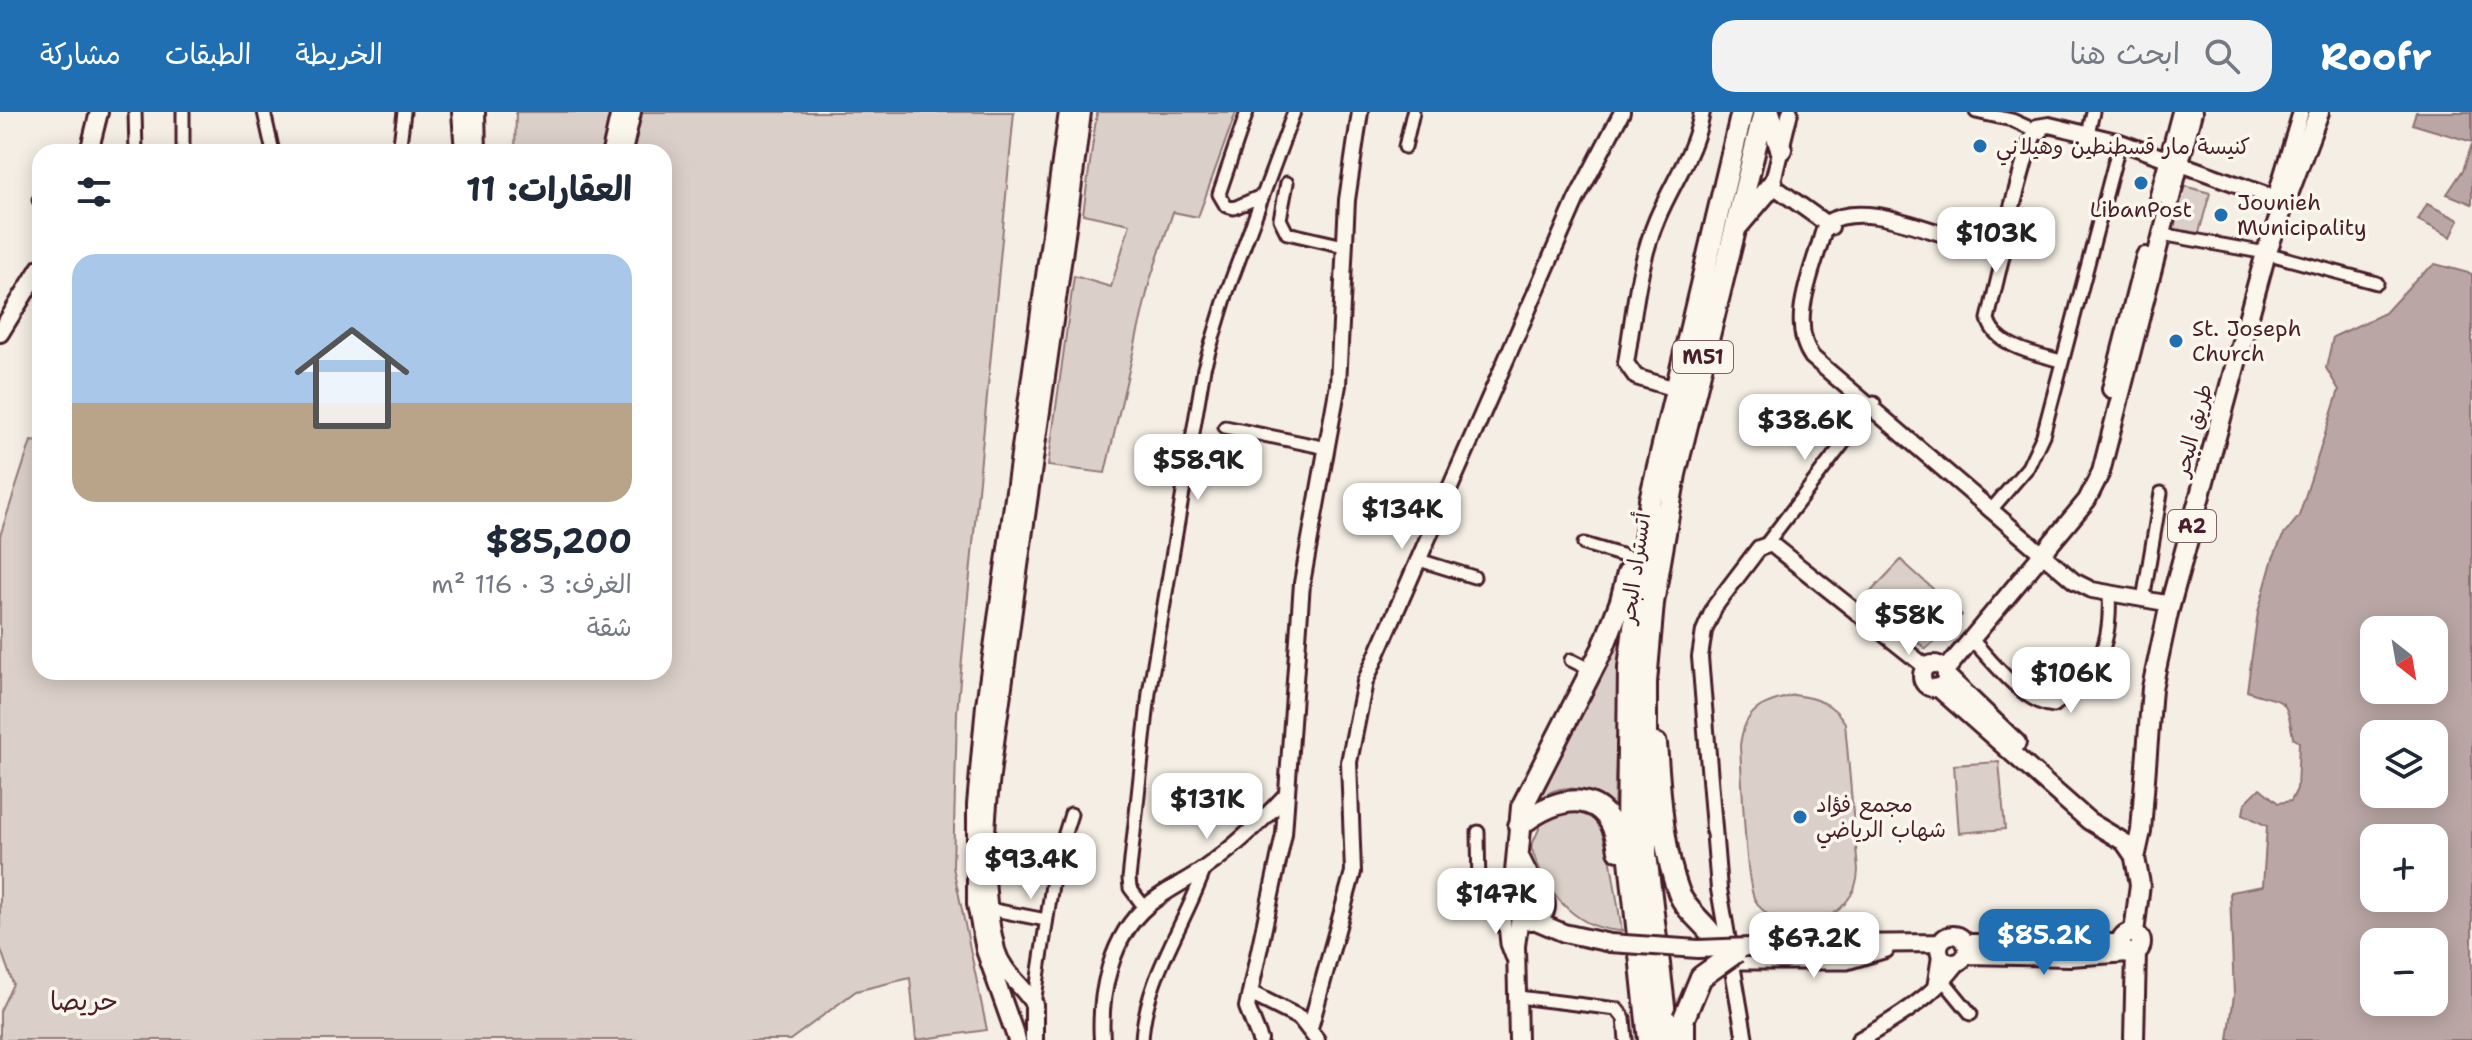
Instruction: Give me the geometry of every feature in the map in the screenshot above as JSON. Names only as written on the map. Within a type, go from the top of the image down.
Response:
[{"type":"highway","name":"أتستراد البحر","points":[[1649,1040],[1632,907],[1627,831],[1626,730],[1643,533],[1742,112]]},
{"type":"highway","name":"أتستراد البحر","points":[[1668,1040],[1648,883],[1646,682],[1663,530],[1766,112]]},
{"type":"highway","points":[[1766,112],[1781,149]]},
{"type":"highway","points":[[1735,228],[1772,185]]},
{"type":"highway","points":[[1531,910],[1519,859],[1519,826],[1528,793],[1591,670],[1621,601],[1631,558],[1643,533]]},
{"type":"highway","points":[[1646,682],[1654,705],[1660,788],[1680,894],[1695,919],[1728,953],[1701,977],[1684,1018],[1684,1040]]},
{"type":"highway","points":[[1519,826],[1558,801],[1580,801],[1598,810],[1615,829],[1624,900],[1632,907]]},
{"type":"main road","points":[[91,144],[99,112]]},
{"type":"main road","points":[[461,112],[463,144]]},
{"type":"main road","points":[[476,112],[477,144]]},
{"type":"main road","points":[[613,144],[620,112]]},
{"type":"main road","points":[[625,144],[632,112]]},
{"type":"main road","points":[[1017,1040],[985,950],[976,904],[979,755],[1068,112]]},
{"type":"main road","points":[[1034,1040],[1034,1004],[1000,961],[989,909],[987,820],[1082,112]]},
{"type":"main road","points":[[1936,673],[1971,639],[2042,550],[2081,496],[2093,472],[2181,112]]},
{"type":"main road","points":[[1936,673],[2087,500],[2101,472],[2161,234],[2171,163],[2193,112]]},
{"type":"main road","name":"طريق البحر","points":[[2134,1040],[2134,978],[2127,945],[2140,884],[2136,860],[2152,688],[2172,601],[2279,200],[2319,112]]},
{"type":"main road","points":[[0,333],[32,281]]},
{"type":"main road","points":[[1936,673],[2097,815],[2136,860]]},
{"type":"main road","points":[[1518,1040],[1519,963],[1516,946],[1531,910],[1583,937],[1610,943],[1728,953],[1833,947],[1940,950]]},
{"type":"main road","points":[[1833,947],[1887,951],[1940,950],[1955,935],[1963,953]]},
{"type":"main road","points":[[1940,950],[1946,962],[1963,953],[2127,945]]},
{"type":"main road","points":[[1001,1000],[1020,987]]},
{"type":"street","points":[[135,112],[136,144]]},
{"type":"street","points":[[183,112],[183,144]]},
{"type":"street","points":[[264,112],[271,144]]},
{"type":"street","points":[[400,144],[404,112]]},
{"type":"street","points":[[1247,112],[1219,194],[1226,206],[1234,208],[1261,196]]},
{"type":"street","points":[[1145,908],[1130,888],[1129,879],[1149,693],[1204,368],[1261,196],[1294,112]]},
{"type":"street","points":[[1260,1040],[1249,1017],[1250,993],[1279,865],[1302,583],[1327,448],[1341,348],[1344,246],[1360,112]]},
{"type":"street","points":[[1405,147],[1413,112]]},
{"type":"street","points":[[1314,1034],[1353,872],[1349,762],[1356,717],[1377,648],[1419,560],[1576,200],[1622,112]]},
{"type":"street","points":[[1675,389],[1636,377],[1626,363],[1639,280],[1656,221],[1687,161],[1702,112]]},
{"type":"street","points":[[1790,112],[1772,185],[1830,226]]},
{"type":"street","points":[[1976,112],[2012,120],[2038,131],[2088,137],[2119,145],[2279,200]]},
{"type":"street","points":[[2088,137],[2093,112]]},
{"type":"street","name":"طريق البحر","points":[[2279,200],[2301,112]]},
{"type":"street","points":[[2038,131],[2002,252],[1988,319],[1991,328],[2017,346],[2061,361]]},
{"type":"street","points":[[1993,508],[2028,467],[2039,446],[2119,145]]},
{"type":"street","points":[[1287,183],[1280,219],[1287,233],[1344,246]]},
{"type":"street","points":[[1830,226],[1867,221],[2002,252]]},
{"type":"street","points":[[1830,226],[1806,340],[1871,406],[2042,550],[2074,581],[2110,591],[2172,601]]},
{"type":"street","points":[[2161,234],[2266,253],[2377,283]]},
{"type":"street","points":[[1745,1040],[1719,889],[1700,657],[1704,631],[1715,606],[1871,406]]},
{"type":"street","points":[[1225,427],[1327,448]]},
{"type":"street","points":[[2138,595],[2161,493]]},
{"type":"street","points":[[1767,543],[1897,647],[1936,673]]},
{"type":"street","points":[[1584,544],[1631,558]]},
{"type":"street","points":[[1419,560],[1474,577]]},
{"type":"street","points":[[1971,639],[2019,687],[2046,705],[2054,706],[2098,659],[2108,641],[2110,591]]},
{"type":"street","points":[[1571,660],[1591,670]]},
{"type":"street","points":[[1102,1040],[1102,995],[1109,969],[1123,939],[1145,908],[1205,868],[1257,826],[1287,794]]},
{"type":"street","points":[[1034,1004],[1055,865],[1071,814]]},
{"type":"street","points":[[1478,832],[1479,889],[1503,905],[1507,944],[1519,963]]},
{"type":"street","points":[[1142,1040],[1146,1007],[1154,983],[1205,868]]},
{"type":"street","points":[[989,909],[1046,920]]},
{"type":"street","points":[[1940,950],[1939,985],[1971,1014]]},
{"type":"street","points":[[1728,953],[1847,963],[1887,951]]},
{"type":"street","points":[[1859,1040],[1899,1017],[1939,985],[1963,953]]},
{"type":"street","points":[[1250,993],[1300,1018],[1314,1034]]},
{"type":"street","points":[[1518,997],[1617,1009],[1624,1018],[1626,1040]]},
{"type":"shaded area","points":[[516,112],[1014,112],[957,712],[953,867],[987,1030],[916,1040],[910,978],[856,991],[790,1040],[0,1040],[0,1011],[13,984],[0,947],[0,536],[31,441],[32,680],[672,680],[672,144],[515,144]]},
{"type":"shaded area","points":[[1097,112],[1236,112],[1198,217],[1173,212],[1150,280],[1105,473],[1048,466],[1074,276],[1111,287],[1130,224],[1083,214]]},
{"type":"shaded area","points":[[2416,112],[2472,112],[2472,142],[2412,124]]},
{"type":"shaded area","points":[[2472,144],[2472,204],[2447,194],[2463,170]]},
{"type":"shaded area","points":[[2184,186],[2210,193],[2197,240],[2172,233]]},
{"type":"shaded area","points":[[2427,204],[2459,220],[2451,237],[2418,220]]},
{"type":"shaded area","points":[[2435,264],[2472,274],[2472,1040],[2228,1040],[2234,995],[2230,892],[2263,886],[2267,826],[2243,814],[2245,803],[2260,788],[2278,803],[2291,801],[2297,789],[2299,742],[2293,738],[2285,707],[2276,700],[2247,691],[2258,612],[2273,558],[2283,536],[2299,516],[2339,390],[2326,368],[2333,337],[2385,313],[2417,278]]},
{"type":"shaded area","points":[[1901,560],[1962,615],[1926,649],[1863,600]]},
{"type":"shaded area","points":[[1621,631],[1614,809],[1593,794],[1568,788],[1534,800],[1585,708]]},
{"type":"shaded area","name":"مجمع فؤاد شهاب الرياضي","points":[[1794,695],[1824,703],[1845,723],[1858,870],[1854,888],[1845,903],[1832,915],[1816,922],[1799,924],[1782,922],[1767,914],[1755,900],[1746,851],[1740,746],[1745,724],[1756,710]]},
{"type":"shaded area","points":[[1999,762],[2005,829],[1959,833],[1954,765]]},
{"type":"shaded area","points":[[1573,809],[1598,819],[1606,831],[1622,931],[1604,929],[1575,915],[1553,892],[1537,863],[1531,847],[1543,820]]},
{"type":"place","name":"كنيسة مار قسطنطين وهيلاني","points":[[1980,146]]},
{"type":"place","name":"LibanPost","points":[[2141,183]]},
{"type":"place","name":"Jounieh Municipality","points":[[2221,215]]},
{"type":"place","name":"St. Joseph Church","points":[[2176,341]]},
{"type":"place","name":"مجمع فؤاد شهاب الرياضي","points":[[1800,817]]},
{"type":"district","name":"حريصا","points":[[84,1000]]}]
